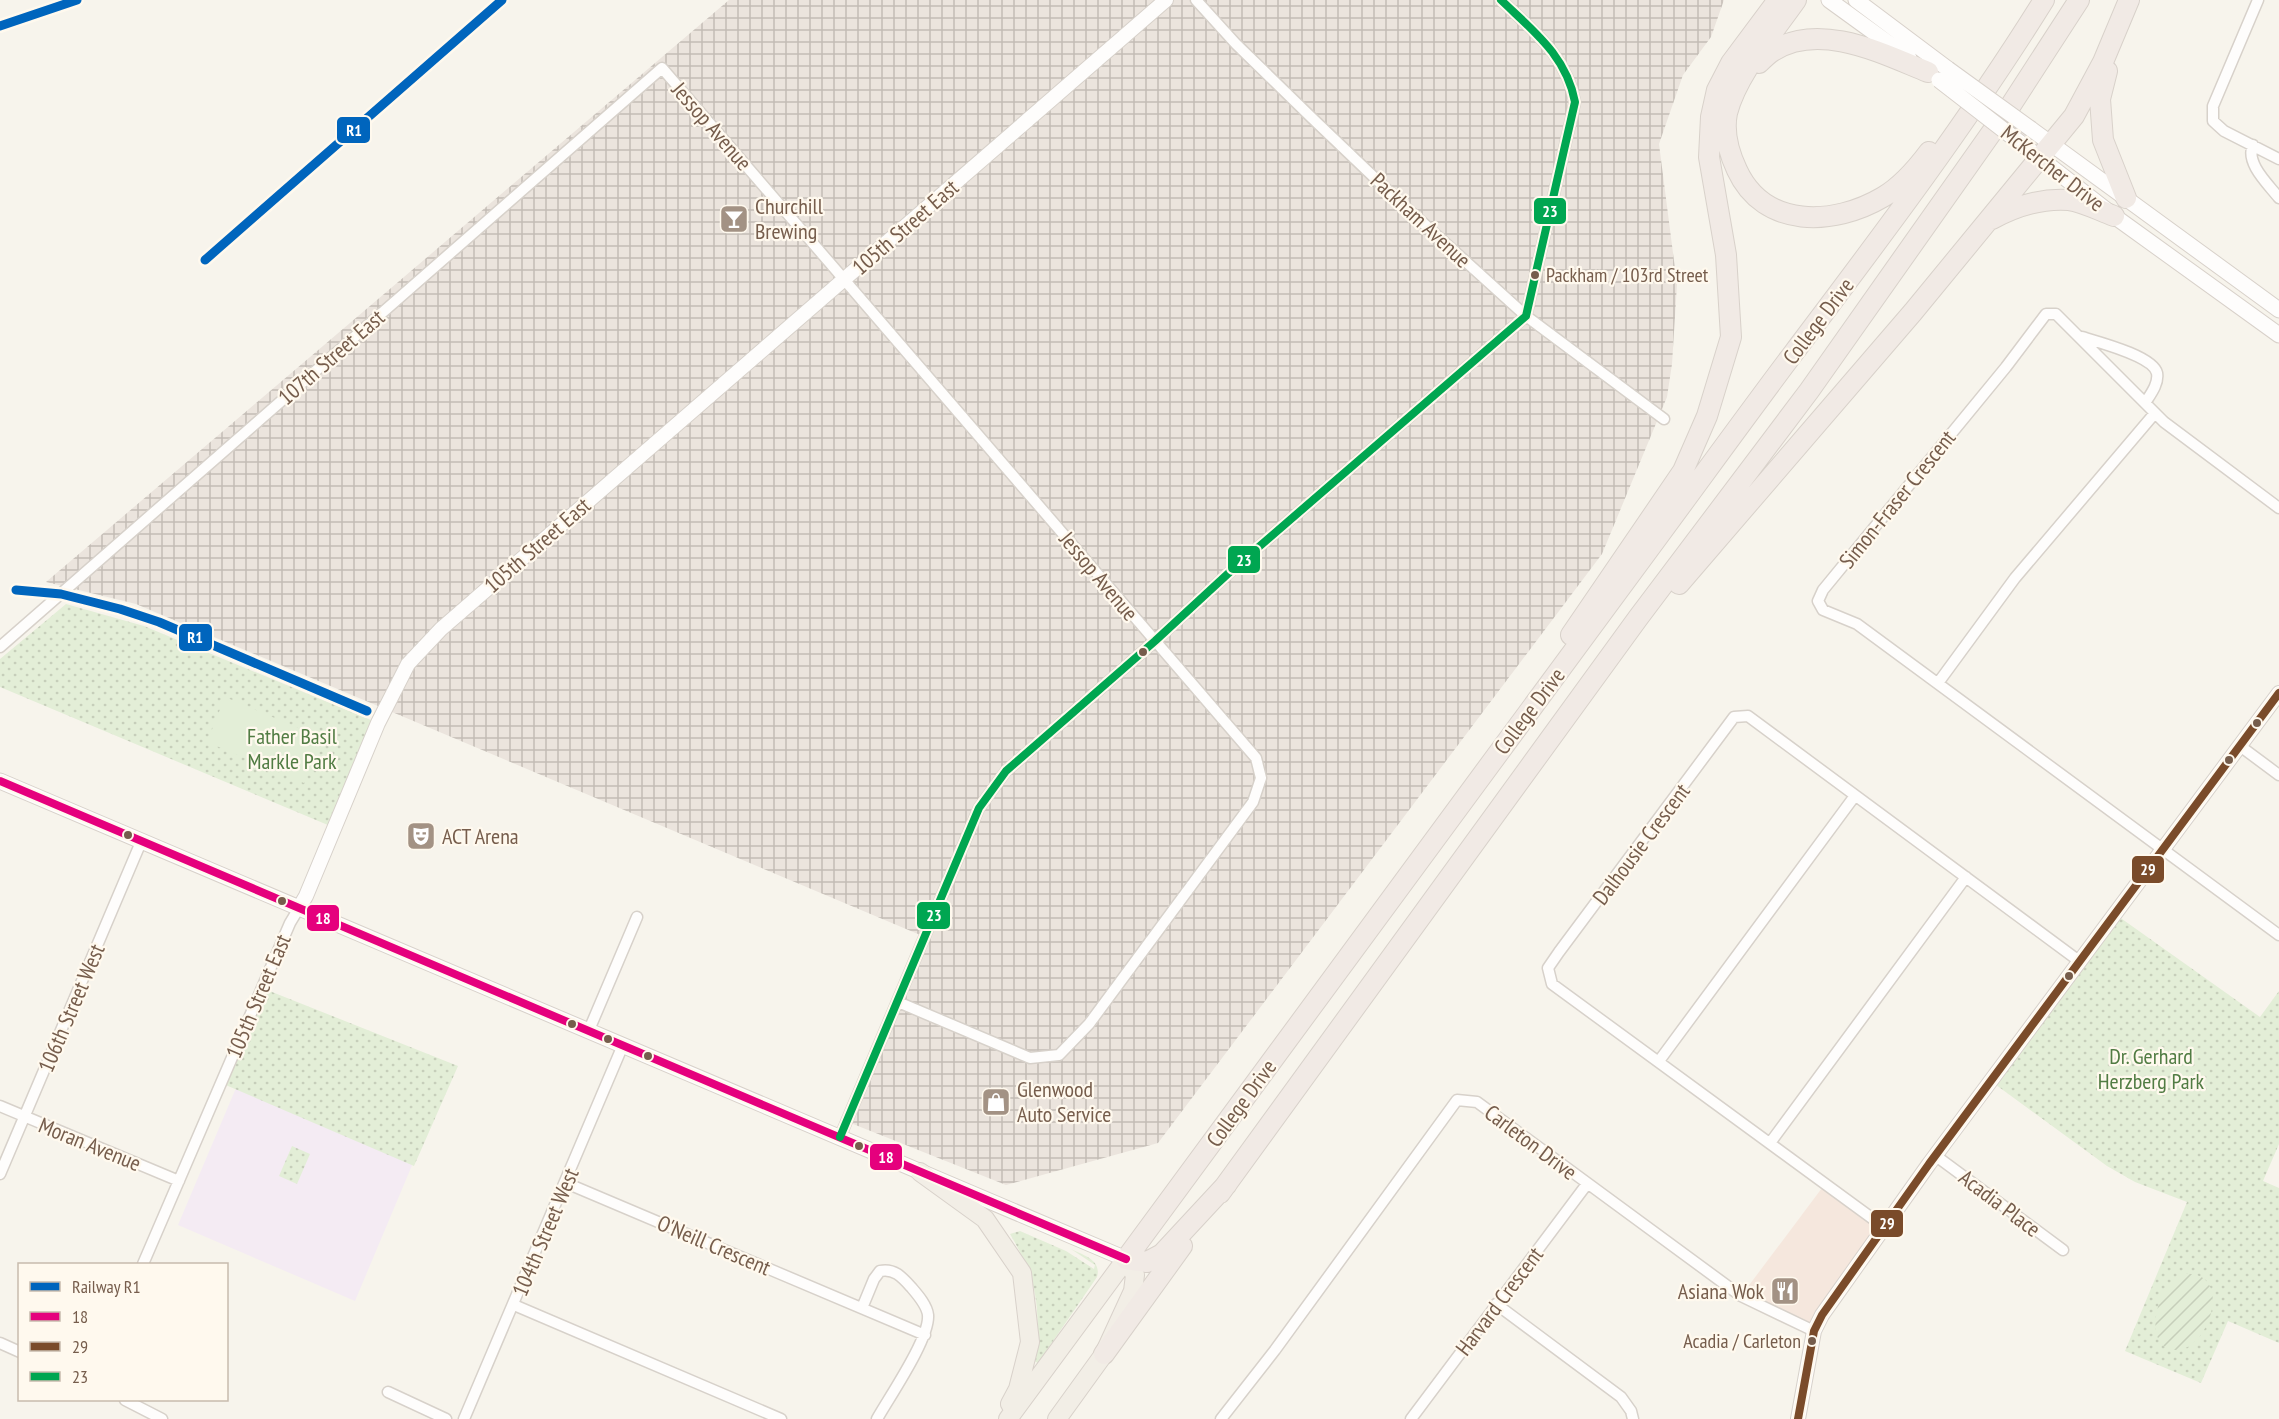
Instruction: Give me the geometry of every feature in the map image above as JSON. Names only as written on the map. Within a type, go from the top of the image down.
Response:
[{"type":"highway","points":[[1506,741],[1519,711],[1683,471],[1707,416],[1731,337],[1726,255],[1708,158],[1710,117],[1717,90],[1731,63],[1778,0]]},
{"type":"highway","points":[[1796,0],[1743,77],[1733,96],[1727,115],[1726,130],[1728,150],[1744,185],[1756,198],[1788,215],[1827,217],[1847,214],[1884,196],[1918,166],[2024,33]]},
{"type":"highway","name":"College Drive","points":[[1126,1259],[1506,741],[1612,602],[1773,380],[1891,224],[2024,33],[2044,0]]},
{"type":"highway","name":"College Drive","points":[[1104,1354],[1638,618],[1809,391],[2011,105],[2079,0]]},
{"type":"highway","points":[[1587,691],[1913,312],[2045,151],[2080,105],[2117,31],[2129,0]]},
{"type":"highway","points":[[2117,31],[2100,99],[2103,140],[2126,198]]},
{"type":"highway","points":[[1743,77],[1772,51],[1807,40],[1837,40],[1869,47],[1938,74]]},
{"type":"highway","points":[[1987,221],[2012,209],[2036,202],[2071,200],[2114,216]]},
{"type":"highway","points":[[1126,1259],[1147,1262],[1162,1254],[1227,1184]]},
{"type":"main road","name":"McKercher Drive","points":[[1829,0],[1938,74],[2031,129],[2045,151],[2114,216],[2279,335]]},
{"type":"main road","name":"McKercher Drive","points":[[1856,0],[1938,74],[2019,142],[2045,151],[2126,198],[2279,310]]},
{"type":"main road","points":[[0,782],[1126,1259],[1135,1275],[1133,1291],[1104,1354]]},
{"type":"main road","points":[[920,1172],[985,1219],[1022,1273],[1030,1342],[1018,1389],[1001,1419]]},
{"type":"main road","name":"College Drive","points":[[1008,1419],[1126,1259]]},
{"type":"main road","name":"College Drive","points":[[1057,1419],[1104,1354]]},
{"type":"street","name":"105th Street East","points":[[144,1263],[290,923],[308,892],[378,723],[408,664],[441,628],[1166,0]]},
{"type":"street","name":"Packham Avenue","points":[[1196,0],[1236,44],[1312,118],[1401,203],[1526,316],[1664,419]]},
{"type":"street","points":[[840,1137],[980,808],[1006,771],[1155,641],[1232,570],[1526,316],[1575,102],[1572,87],[1554,51],[1501,0]]},
{"type":"street","points":[[2258,0],[2213,106],[2212,121],[2224,131],[2279,159]]},
{"type":"street","name":"Jessop Avenue","points":[[662,68],[1256,758],[1262,778],[1253,802],[1089,1024],[1059,1054],[1030,1058],[898,1002]]},
{"type":"street","name":"107th Street East","points":[[0,646],[662,68]]},
{"type":"street","points":[[2253,145],[2250,154],[2252,162],[2279,198]]},
{"type":"street","name":"Simon-Fraser Crescent","points":[[2279,508],[2155,413],[2056,314],[2046,314],[2006,367],[1918,471],[1819,595],[1818,601],[1823,610],[1857,624],[2279,935]]},
{"type":"street","name":"Simon-Fraser Crescent","points":[[2077,335],[2127,352],[2152,365],[2157,371],[2157,379],[2145,403]]},
{"type":"street","points":[[1938,683],[2015,578],[2155,413]]},
{"type":"street","points":[[1798,1419],[1814,1331],[1822,1315],[2079,961],[2279,693]]},
{"type":"street","name":"Dalhousie Crescent","points":[[1884,1227],[1552,984],[1548,968],[1559,952],[1734,717],[1748,716],[2079,961]]},
{"type":"street","points":[[2240,746],[2279,775]]},
{"type":"street","points":[[1659,1061],[1854,796]]},
{"type":"street","name":"106th Street West","points":[[0,1174],[141,842]]},
{"type":"street","points":[[1770,1143],[1966,877]]},
{"type":"street","points":[[589,1030],[637,917]]},
{"type":"street","name":"104th Street West","points":[[464,1419],[623,1045]]},
{"type":"street","name":"Carleton Drive","points":[[1221,1419],[1272,1354],[1457,1100],[1477,1102],[1741,1296],[1814,1331]]},
{"type":"street","name":"Moran Avenue","points":[[0,1106],[179,1180]]},
{"type":"street","name":"Acadia Place","points":[[1936,1156],[2063,1250]]},
{"type":"street","name":"O'Neill Crescent","points":[[566,1183],[925,1335]]},
{"type":"street","name":"Harvard Crescent","points":[[1412,1419],[1587,1184]]},
{"type":"street","points":[[862,1308],[880,1271],[887,1270],[901,1276],[923,1303],[928,1314],[925,1335],[877,1419]]},
{"type":"street","points":[[1496,1304],[1621,1397],[1631,1411],[1633,1419]]},
{"type":"street","points":[[514,1305],[781,1419]]},
{"type":"street","points":[[0,1343],[18,1351]]},
{"type":"street","points":[[388,1392],[447,1419]]},
{"type":"street","points":[[127,1401],[162,1419]]},
{"type":"shaded area","points":[[729,0],[1724,0],[1711,37],[1683,75],[1659,144],[1677,284],[1672,364],[1667,397],[1602,554],[1158,1143],[1006,1185],[848,1122],[925,937],[136,604],[46,582]]},
{"type":"shaded area","points":[[236,1088],[413,1163],[355,1301],[178,1225]]},
{"type":"shaded area","points":[[1825,1184],[1884,1227],[1814,1331],[1741,1296]]},
{"type":"green space","name":"Father Basil Markle Park","points":[[66,604],[144,626],[378,723],[335,828],[0,687],[0,659]]},
{"type":"green space","points":[[225,697],[322,738],[304,783],[207,742]]},
{"type":"green space","name":"Dr. Gerhard Herzberg Park","points":[[2115,914],[2260,1017],[2279,991],[2279,1144],[2263,1181],[2279,1188],[2279,1343],[2228,1321],[2201,1383],[2125,1351],[2187,1202],[2135,1182],[2107,1166],[1992,1082]]},
{"type":"green space","points":[[262,988],[458,1066],[414,1166],[221,1083]]},
{"type":"green space","points":[[292,1146],[310,1154],[297,1184],[279,1176]]},
{"type":"green space","points":[[1020,1231],[1066,1251],[1094,1269],[1095,1265],[1071,1249],[1086,1256],[1094,1262],[1098,1271],[1097,1277],[1038,1363],[1034,1361],[1037,1310],[1032,1280],[1010,1234]]},
{"type":"green space","points":[[2184,1274],[2200,1277],[2210,1286],[2213,1299],[2211,1314],[2195,1342],[2183,1349],[2170,1349],[2162,1344],[2158,1337],[2156,1317],[2162,1296],[2167,1288],[2173,1280]]},
{"type":"rail line","name":"R1","points":[[0,26],[77,0]]},
{"type":"rail line","name":"R1","points":[[205,260],[502,0]]},
{"type":"rail line","name":"R1","points":[[16,590],[61,594],[159,622],[367,711]]},
{"type":"transit line","name":"23","points":[[840,1137],[979,808],[1006,771],[1155,641],[1232,570],[1526,316],[1575,102],[1571,85],[1556,57],[1547,45],[1501,0]]},
{"type":"transit line","name":"29","points":[[1798,1419],[1814,1331],[1822,1315],[1929,1164],[2279,693]]},
{"type":"transit line","name":"18","points":[[0,781],[1126,1259]]},
{"type":"place","name":"Churchill Brewing","points":[[734,219]]},
{"type":"place","name":"Packham / 103rd Street","points":[[1535,275]]},
{"type":"place","name":"ACT Arena","points":[[421,836]]},
{"type":"place","name":"Glenwood Auto Service","points":[[996,1102]]},
{"type":"place","name":"Asiana Wok","points":[[1785,1291]]},
{"type":"place","name":"Acadia / Carleton","points":[[1812,1341]]}]
